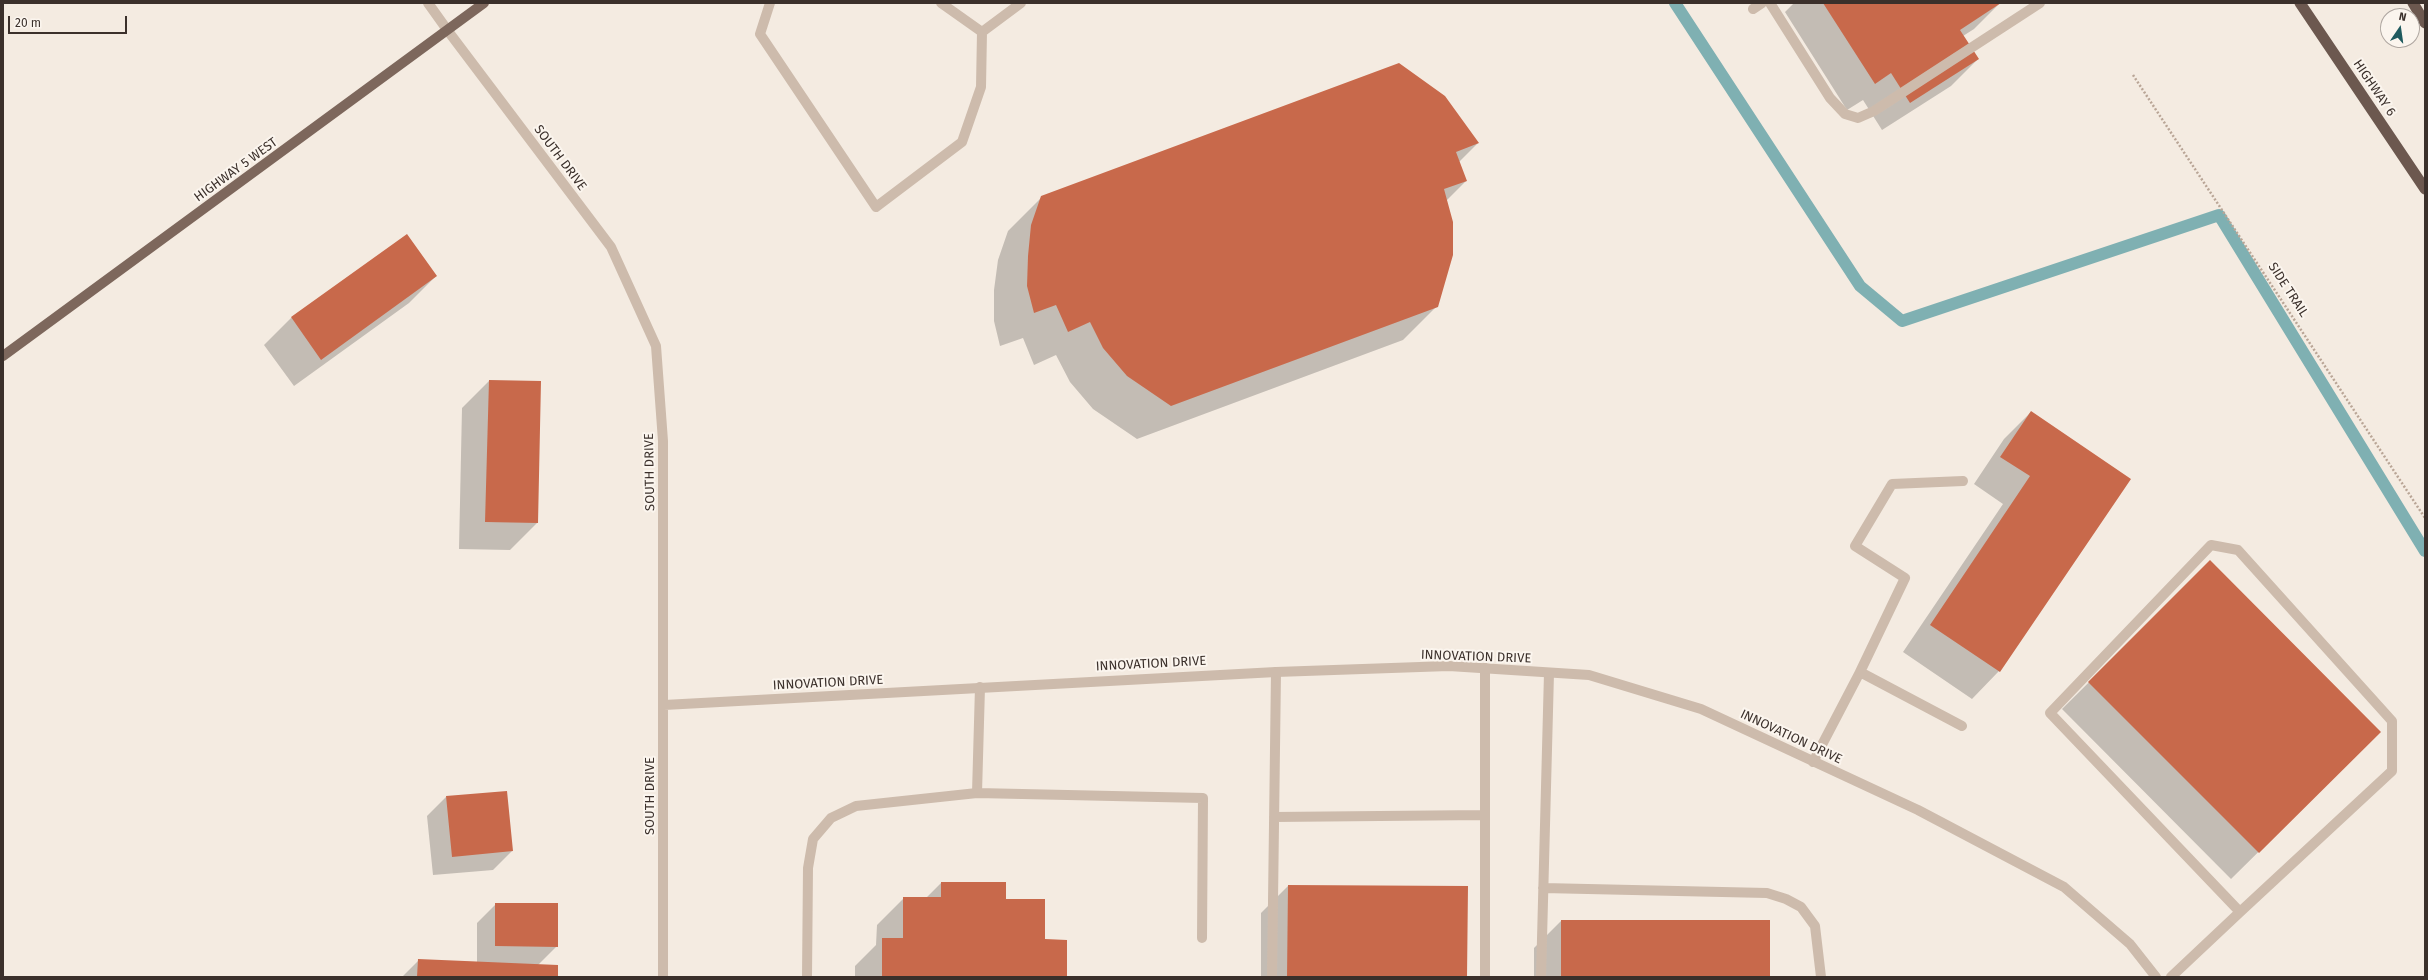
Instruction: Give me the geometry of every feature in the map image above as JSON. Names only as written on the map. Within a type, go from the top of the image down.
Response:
[{"type":"highway","name":"HIGHWAY 6","points":[[2300,3],[2425,189]]},
{"type":"highway","points":[[2413,3],[2425,23]]},
{"type":"main road","name":"HIGHWAY 5 WEST","points":[[3,356],[448,31],[484,3]]},
{"type":"street","name":"SOUTH DRIVE","points":[[428,3],[611,247],[656,346],[663,441],[663,977]]},
{"type":"street","points":[[770,3],[760,34],[876,207],[962,142],[981,87],[982,32]]},
{"type":"street","points":[[941,3],[982,32]]},
{"type":"street","points":[[982,32],[1021,3]]},
{"type":"street","points":[[1753,9],[1762,3]]},
{"type":"street","points":[[1770,3],[1830,98],[1845,114],[1858,118],[1874,111],[2040,3]]},
{"type":"street","points":[[1813,762],[1860,672],[1905,578],[1855,546],[1892,484],[1963,481]]},
{"type":"street","points":[[2170,977],[2392,771],[2392,721],[2238,550],[2211,545],[2050,713],[2240,912]]},
{"type":"street","name":"INNOVATION DRIVE","points":[[664,705],[1276,672],[1449,666],[1589,675],[1701,709],[1918,810],[2064,887],[2130,944],[2156,977]]},
{"type":"street","points":[[1485,668],[1485,977]]},
{"type":"street","points":[[1272,977],[1276,672]]},
{"type":"street","points":[[1860,672],[1962,726]]},
{"type":"street","points":[[1541,977],[1549,673]]},
{"type":"street","points":[[977,793],[980,687]]},
{"type":"street","points":[[807,977],[808,868],[813,839],[830,818],[856,806],[977,793],[1202,798],[1202,938]]},
{"type":"street","points":[[1274,817],[1485,815]]},
{"type":"street","points":[[1543,888],[1767,893],[1786,899],[1801,907],[1815,926],[1821,977]]},
{"type":"path","name":"SIDE TRAIL","points":[[2133,75],[2425,518]]},
{"type":"building","points":[[1823,3],[2001,3],[1960,30],[1979,59],[1910,103],[1891,73],[1875,84]]},
{"type":"building","points":[[1399,63],[1445,96],[1479,143],[1456,152],[1467,181],[1444,189],[1453,222],[1453,255],[1438,307],[1171,406],[1127,376],[1103,348],[1090,322],[1068,332],[1056,305],[1034,313],[1027,286],[1028,256],[1031,225],[1041,196]]},
{"type":"building","points":[[407,234],[437,276],[321,360],[291,317]]},
{"type":"building","points":[[489,380],[541,381],[538,523],[485,522]]},
{"type":"building","points":[[2031,411],[2131,479],[2000,672],[1930,625],[2030,476],[2000,457]]},
{"type":"building","points":[[2210,560],[2381,732],[2259,853],[2088,682]]},
{"type":"building","points":[[507,791],[513,851],[452,857],[446,796]]},
{"type":"building","points":[[941,882],[1006,882],[1006,899],[1045,899],[1045,939],[1067,940],[1067,977],[882,977],[882,938],[903,938],[903,897],[941,897]]},
{"type":"building","points":[[1288,885],[1468,886],[1467,977],[1287,977]]},
{"type":"building","points":[[495,903],[558,903],[558,947],[495,946]]},
{"type":"building","points":[[1561,920],[1770,920],[1770,977],[1561,977]]},
{"type":"building","points":[[418,959],[558,965],[558,977],[417,977]]},
{"type":"waterway","points":[[1675,3],[1860,286],[1902,321],[2219,215],[2425,551]]}]
